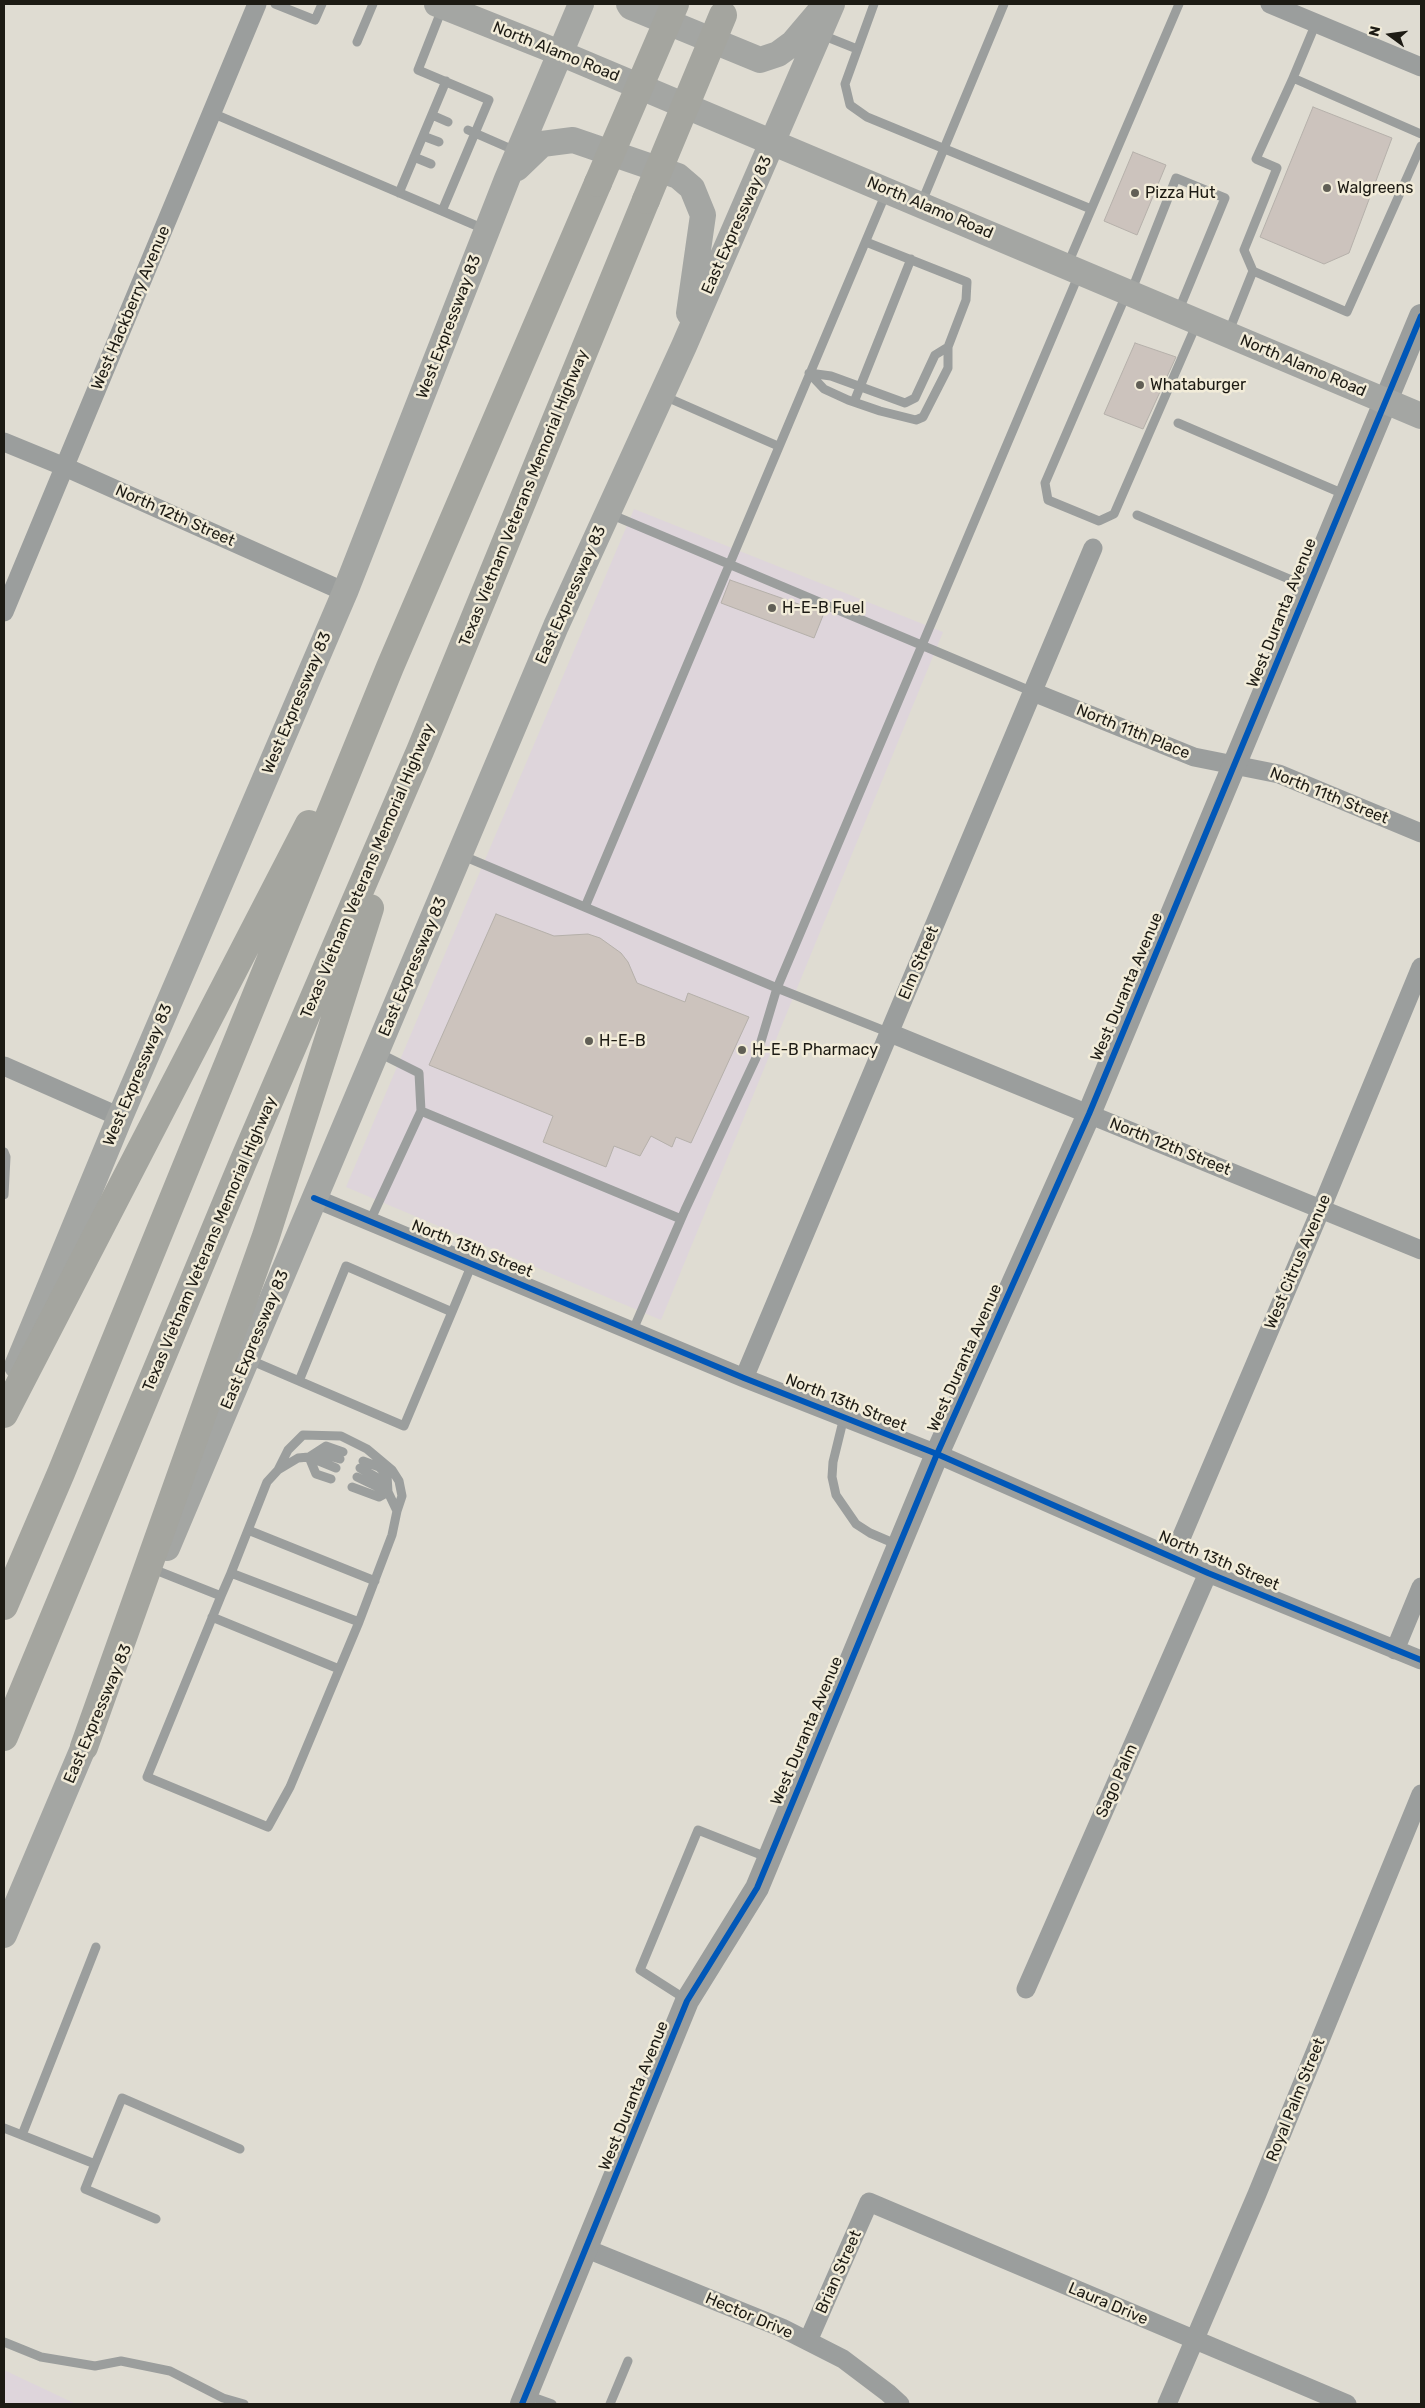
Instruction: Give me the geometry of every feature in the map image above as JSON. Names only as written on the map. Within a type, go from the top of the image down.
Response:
[{"type":"highway","points":[[4,1606],[61,1473],[390,667],[675,4]]},
{"type":"highway","name":"Texas Vietnam Veterans Memorial Highway","points":[[4,1737],[243,1162],[420,751],[726,9]]},
{"type":"highway","points":[[4,1414],[390,667]]},
{"type":"highway","points":[[84,1747],[266,1236],[420,751]]},
{"type":"main road","name":"West Expressway 83","points":[[4,1397],[13,1365],[345,592],[507,179],[581,4]]},
{"type":"main road","points":[[629,4],[631,7],[760,60],[778,54],[793,43],[826,4]]},
{"type":"main road","name":"East Expressway 83","points":[[4,1935],[556,626],[684,346],[832,4]]},
{"type":"main road","name":"North Alamo Road","points":[[444,5],[921,204],[1421,416]]},
{"type":"main road","points":[[507,179],[542,144],[573,140],[678,176],[692,188],[702,215],[684,346]]},
{"type":"street","name":"West Hackberry Avenue","points":[[4,612],[258,4]]},
{"type":"street","points":[[1270,4],[1421,67]]},
{"type":"street","name":"West Duranta Avenue","points":[[524,2399],[687,2001],[757,1888],[937,1454],[1089,1114],[1421,318]]},
{"type":"street","name":"North 12th Street","points":[[4,442],[65,467],[345,592]]},
{"type":"street","name":"Elm Street","points":[[744,1378],[1093,548]]},
{"type":"street","name":"North 11th Place","points":[[1033,692],[1194,756],[1235,764]]},
{"type":"street","name":"North 11th Street","points":[[1235,764],[1279,774],[1421,833]]},
{"type":"street","name":"West Citrus Avenue","points":[[1173,1557],[1322,1209],[1421,967]]},
{"type":"street","name":"North 12th Street","points":[[890,1033],[1421,1250]]},
{"type":"street","points":[[4,1066],[120,1117]]},
{"type":"street","name":"North 13th Street","points":[[314,1198],[634,1330],[744,1378],[937,1454],[1208,1573],[1421,1660]]},
{"type":"street","name":"Sago Palm","points":[[1026,1989],[1208,1573]]},
{"type":"street","points":[[1395,1650],[1421,1587]]},
{"type":"street","name":"Royal Palm Street","points":[[1167,2404],[1257,2194],[1421,1794]]},
{"type":"street","name":"Laura Drive","points":[[870,2202],[1347,2404]]},
{"type":"street","name":"Brian Street","points":[[808,2341],[870,2202]]},
{"type":"street","name":"Hector Drive","points":[[587,2249],[782,2328],[843,2359],[900,2404]]},
{"type":"lane","points":[[275,4],[315,20],[322,4]]},
{"type":"lane","points":[[357,42],[373,4]]},
{"type":"lane","points":[[874,4],[845,84],[850,105],[867,117],[1091,209]]},
{"type":"lane","points":[[921,204],[1004,4]]},
{"type":"lane","points":[[634,1330],[681,1218],[756,1058],[777,988],[922,644],[1073,268],[1091,209],[1179,4]]},
{"type":"lane","points":[[442,211],[454,173],[489,100],[418,70],[444,5]]},
{"type":"lane","points":[[1228,334],[1253,272],[1244,250],[1278,168],[1256,158],[1316,23]]},
{"type":"lane","points":[[819,34],[857,49]]},
{"type":"lane","points":[[1293,78],[1421,134]]},
{"type":"lane","points":[[399,193],[446,82]]},
{"type":"lane","points":[[212,113],[487,231]]},
{"type":"lane","points":[[432,115],[448,122]]},
{"type":"lane","points":[[472,132],[519,152]]},
{"type":"lane","points":[[423,136],[439,142]]},
{"type":"lane","points":[[1253,272],[1347,312],[1421,146]]},
{"type":"lane","points":[[414,157],[431,164]]},
{"type":"lane","points":[[1176,178],[1225,198],[1188,317],[1114,514],[1100,521],[1048,500],[1044,483],[1129,292],[1176,178]]},
{"type":"lane","points":[[585,907],[887,190]]},
{"type":"lane","points":[[809,373],[824,388],[854,402],[916,420],[923,417],[948,368],[948,347],[966,300],[967,282],[866,242]]},
{"type":"lane","points":[[854,402],[911,259]]},
{"type":"lane","points":[[809,373],[831,376],[905,403],[916,398],[935,355],[948,347]]},
{"type":"lane","points":[[662,395],[778,446]]},
{"type":"lane","points":[[1178,423],[1346,495]]},
{"type":"lane","points":[[608,513],[1033,692]]},
{"type":"lane","points":[[1137,515],[1308,587]]},
{"type":"lane","points":[[461,854],[777,988],[890,1033]]},
{"type":"lane","points":[[370,1221],[421,1110],[419,1073],[376,1052]]},
{"type":"lane","points":[[421,1110],[681,1218]]},
{"type":"lane","points":[[4,1152],[6,1157],[4,1195]]},
{"type":"lane","points":[[247,1359],[404,1426],[472,1264]]},
{"type":"lane","points":[[299,1381],[346,1266],[452,1312]]},
{"type":"lane","points":[[844,1418],[833,1462],[832,1477],[836,1495],[856,1524],[870,1534],[899,1546]]},
{"type":"lane","points":[[304,1435],[340,1436],[367,1448],[392,1470],[399,1481],[402,1496],[397,1511],[392,1535],[359,1622],[290,1787],[268,1827],[147,1778],[267,1482],[278,1470],[288,1450],[304,1435]]},
{"type":"lane","points":[[278,1470],[298,1458],[309,1458],[322,1454],[342,1456]]},
{"type":"lane","points":[[309,1458],[336,1468]]},
{"type":"lane","points":[[309,1458],[316,1474],[331,1478]]},
{"type":"lane","points":[[388,1492],[360,1468],[379,1467],[387,1474],[388,1492],[397,1511]]},
{"type":"lane","points":[[352,1487],[379,1497],[388,1492]]},
{"type":"lane","points":[[248,1530],[375,1581]]},
{"type":"lane","points":[[158,1571],[221,1596]]},
{"type":"lane","points":[[231,1573],[359,1622]]},
{"type":"lane","points":[[212,1617],[339,1669]]},
{"type":"lane","points":[[687,2001],[640,1970],[698,1830],[769,1858]]},
{"type":"lane","points":[[22,2135],[96,1947]]},
{"type":"lane","points":[[156,2219],[84,2190],[122,2098],[240,2148]]},
{"type":"lane","points":[[4,2128],[95,2164]]},
{"type":"lane","points":[[4,2342],[41,2357],[96,2366],[121,2360],[170,2371],[223,2398],[244,2404]]},
{"type":"lane","points":[[610,2404],[628,2361]]},
{"type":"lane","points":[[524,2399],[552,2404]]},
{"type":"shaded area","points":[[634,509],[943,632],[661,1320],[346,1187]]},
{"type":"shaded area","points":[[4,2370],[76,2404],[4,2404]]},
{"type":"building","name":"Walgreens","points":[[1313,107],[1392,138],[1349,253],[1324,264],[1260,237]]},
{"type":"building","name":"Pizza Hut","points":[[1133,152],[1166,165],[1137,235],[1104,221]]},
{"type":"building","name":"Whataburger","points":[[1135,343],[1176,357],[1143,429],[1104,414]]},
{"type":"building","name":"H-E-B Fuel","points":[[730,580],[824,613],[814,638],[721,603]]},
{"type":"building","name":"H-E-B","points":[[496,914],[554,936],[588,934],[600,938],[621,953],[628,962],[637,983],[685,1002],[688,993],[749,1017],[691,1143],[676,1137],[672,1147],[651,1136],[640,1156],[614,1146],[606,1167],[543,1142],[553,1116],[429,1065]]},
{"type":"cycle path","points":[[522,2404],[687,2001],[757,1888],[937,1454],[1089,1114],[1421,316]]},
{"type":"cycle path","points":[[314,1198],[744,1378],[937,1454],[1208,1573],[1421,1660]]},
{"type":"place","name":"Walgreens","points":[[1327,188]]},
{"type":"place","name":"Pizza Hut","points":[[1135,193]]},
{"type":"place","name":"Whataburger","points":[[1140,385]]},
{"type":"place","name":"H-E-B Fuel","points":[[772,608]]},
{"type":"place","name":"H-E-B","points":[[589,1041]]},
{"type":"place","name":"H-E-B Pharmacy","points":[[742,1050]]}]
